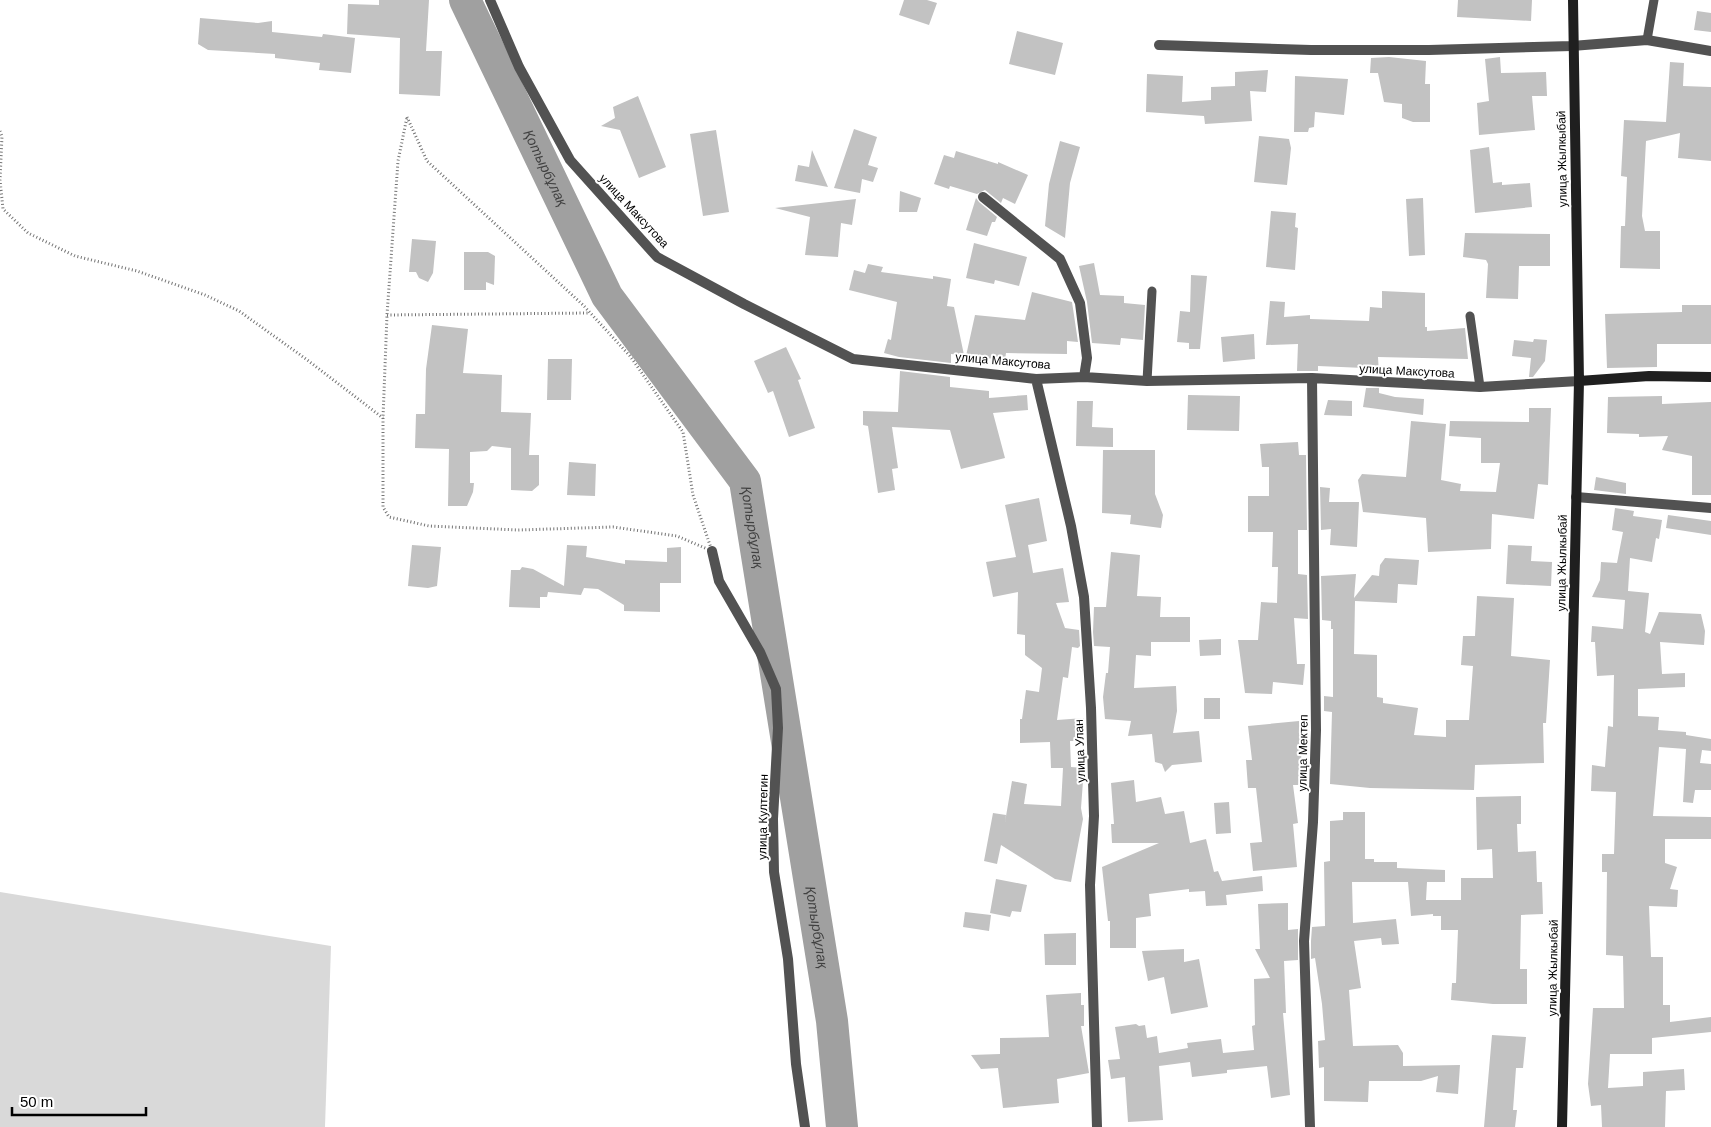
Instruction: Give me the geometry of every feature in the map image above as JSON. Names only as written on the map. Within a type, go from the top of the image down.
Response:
[{"type":"street","name":"улица Максутова","points":[[490,0],[519,67],[570,160],[657,257],[744,304],[853,359],[1036,379],[1084,377],[1147,380],[1312,378],[1480,387],[1650,376],[1711,377]]},
{"type":"street","name":"улица Жылкыбай","points":[[1562,1127],[1579,381],[1572,46],[1573,0]]},
{"type":"street","points":[[1159,45],[1311,50],[1429,50],[1572,46],[1647,40],[1711,51]]},
{"type":"street","points":[[983,197],[1060,259],[1080,304],[1087,358],[1084,377]]},
{"type":"street","name":"улица Мектеп","points":[[1310,1127],[1310,1068],[1304,941],[1314,822],[1316,730],[1312,378]]},
{"type":"street","name":"улица Улан","points":[[1036,379],[1071,526],[1084,597],[1091,708],[1094,816],[1090,885],[1097,1127]]},
{"type":"street","points":[[1576,497],[1711,508]]},
{"type":"street","name":"улица Култегин","points":[[712,551],[719,581],[760,652],[776,689],[778,728],[772,819],[774,872],[788,959],[796,1064],[805,1127]]},
{"type":"lane","points":[[1647,40],[1654,0]]},
{"type":"lane","points":[[1147,380],[1152,291]]},
{"type":"lane","points":[[1470,316],[1480,387]]},
{"type":"path","points":[[407,117],[427,161],[590,313],[630,356],[683,432],[693,495],[712,551],[677,536],[613,527],[518,530],[468,528],[429,526],[389,517],[383,507],[383,418],[398,161],[407,117]]},
{"type":"path","points":[[0,131],[2,136],[0,180],[3,209],[28,233],[75,256],[137,271],[205,295],[239,311],[383,418]]},
{"type":"path","points":[[388,315],[590,313]]},
{"type":"shaded area","points":[[0,892],[331,946],[325,1127],[0,1127]]},
{"type":"building","points":[[379,0],[429,0],[426,51],[442,51],[440,96],[399,94],[400,38],[347,34],[348,4],[379,5]]},
{"type":"building","points":[[904,0],[927,0],[937,3],[929,25],[899,15]]},
{"type":"building","points":[[1458,0],[1532,0],[1531,21],[1457,17]]},
{"type":"building","points":[[1697,11],[1711,13],[1711,32],[1694,30]]},
{"type":"building","points":[[200,18],[258,23],[272,21],[272,32],[322,37],[323,34],[355,38],[351,73],[319,70],[320,63],[275,58],[275,54],[208,50],[198,44]]},
{"type":"building","points":[[1017,31],[1063,43],[1055,75],[1009,64]]},
{"type":"building","points":[[1389,57],[1426,61],[1425,84],[1430,84],[1430,122],[1413,122],[1402,118],[1402,104],[1384,102],[1378,73],[1370,73],[1371,58]]},
{"type":"building","points":[[1500,57],[1501,73],[1546,72],[1547,96],[1532,96],[1535,130],[1479,135],[1477,103],[1489,101],[1485,59]]},
{"type":"building","points":[[1670,62],[1684,63],[1683,86],[1711,87],[1711,161],[1678,158],[1680,133],[1646,141],[1642,216],[1645,231],[1660,231],[1660,269],[1620,268],[1621,226],[1625,226],[1627,177],[1621,176],[1624,120],[1666,122]]},
{"type":"building","points":[[1268,70],[1266,92],[1250,91],[1252,121],[1205,124],[1204,116],[1146,112],[1147,74],[1183,76],[1182,102],[1211,100],[1211,87],[1235,86],[1235,72]]},
{"type":"building","points":[[1295,76],[1348,79],[1344,115],[1315,112],[1314,127],[1309,128],[1308,132],[1294,132]]},
{"type":"building","points":[[638,96],[666,167],[639,178],[620,130],[601,126],[615,118],[613,107]]},
{"type":"building","points":[[854,129],[877,137],[868,165],[878,168],[873,182],[862,179],[860,193],[834,188]]},
{"type":"building","points":[[716,130],[729,212],[703,216],[690,134]]},
{"type":"building","points":[[1259,136],[1289,139],[1291,148],[1287,185],[1254,182]]},
{"type":"building","points":[[1060,141],[1080,147],[1070,183],[1065,238],[1045,226],[1049,184]]},
{"type":"building","points":[[1489,147],[1493,183],[1502,182],[1502,185],[1530,183],[1532,207],[1475,213],[1470,150]]},
{"type":"building","points":[[812,150],[828,187],[795,181],[798,165],[809,167]]},
{"type":"building","points":[[956,151],[998,164],[998,162],[1028,175],[1015,204],[1003,198],[1001,203],[985,190],[977,194],[950,186],[949,189],[934,184],[944,155],[954,158]]},
{"type":"building","points":[[900,191],[921,198],[917,212],[899,212]]},
{"type":"building","points":[[976,198],[997,217],[995,222],[992,222],[987,236],[966,230]]},
{"type":"building","points":[[1423,198],[1425,255],[1409,256],[1406,199]]},
{"type":"building","points":[[856,199],[852,225],[841,223],[838,257],[805,255],[810,217],[775,208]]},
{"type":"building","points":[[1271,211],[1296,213],[1295,227],[1298,228],[1295,270],[1266,267]]},
{"type":"building","points":[[1465,233],[1550,234],[1550,266],[1519,266],[1518,299],[1486,298],[1488,264],[1486,260],[1463,257]]},
{"type":"building","points":[[412,239],[436,241],[433,273],[428,282],[419,278],[416,272],[409,272]]},
{"type":"building","points":[[974,243],[1027,257],[1019,286],[995,280],[994,284],[966,278]]},
{"type":"building","points":[[464,252],[488,252],[495,256],[494,285],[486,282],[486,290],[464,290]]},
{"type":"building","points":[[1094,263],[1100,295],[1124,296],[1124,303],[1145,305],[1143,340],[1121,338],[1120,345],[1092,343],[1087,302],[1079,266]]},
{"type":"building","points":[[868,264],[883,267],[881,272],[933,279],[933,276],[951,279],[947,306],[954,307],[964,355],[951,354],[951,363],[899,357],[884,353],[888,339],[891,340],[897,302],[849,290],[854,270],[865,273]]},
{"type":"building","points":[[1191,275],[1207,276],[1200,349],[1189,349],[1189,343],[1177,342],[1180,311],[1190,312]]},
{"type":"building","points":[[1382,291],[1425,293],[1425,327],[1427,327],[1427,331],[1465,328],[1468,359],[1378,357],[1379,375],[1364,372],[1364,368],[1318,366],[1318,371],[1297,371],[1298,344],[1266,345],[1270,301],[1285,302],[1284,317],[1310,315],[1310,319],[1369,321],[1370,307],[1382,308]]},
{"type":"building","points":[[1032,292],[1072,302],[1078,342],[1067,341],[1067,354],[1006,353],[1005,360],[966,356],[975,315],[1025,320]]},
{"type":"building","points":[[1682,305],[1711,305],[1711,344],[1657,344],[1657,367],[1607,368],[1605,314],[1682,312]]},
{"type":"building","points":[[432,325],[468,329],[463,373],[502,375],[501,412],[531,413],[529,455],[539,455],[539,485],[532,491],[511,490],[511,448],[492,446],[487,451],[470,452],[470,483],[474,483],[473,492],[467,506],[448,506],[449,449],[415,448],[416,414],[425,414],[426,369]]},
{"type":"building","points":[[1254,334],[1255,359],[1223,362],[1221,337]]},
{"type":"building","points":[[1534,339],[1547,340],[1545,361],[1533,377],[1529,377],[1531,358],[1512,356],[1514,340],[1533,342]]},
{"type":"building","points":[[786,347],[801,379],[798,380],[815,428],[789,437],[773,391],[768,393],[754,361]]},
{"type":"building","points":[[548,359],[572,359],[571,400],[547,400]]},
{"type":"building","points":[[900,371],[950,377],[950,387],[989,391],[989,398],[1027,395],[1028,410],[993,413],[1005,458],[961,469],[950,430],[892,427],[898,468],[892,469],[895,490],[878,493],[868,426],[863,425],[863,411],[898,412]]},
{"type":"building","points":[[1366,388],[1379,388],[1379,393],[1395,397],[1424,399],[1423,415],[1363,407]]},
{"type":"building","points":[[1188,395],[1240,396],[1239,431],[1187,430]]},
{"type":"building","points":[[1662,396],[1662,404],[1711,402],[1711,495],[1692,495],[1692,456],[1662,450],[1668,436],[1639,437],[1639,434],[1607,433],[1608,397]]},
{"type":"building","points":[[1328,400],[1352,401],[1352,416],[1324,415]]},
{"type":"building","points":[[1077,401],[1093,401],[1092,427],[1113,428],[1113,447],[1076,446]]},
{"type":"building","points":[[1529,408],[1551,408],[1548,485],[1538,484],[1534,519],[1492,514],[1491,549],[1428,552],[1426,518],[1363,512],[1358,480],[1362,474],[1406,477],[1411,421],[1446,424],[1441,480],[1461,484],[1460,491],[1496,492],[1500,463],[1481,463],[1481,438],[1449,436],[1450,421],[1529,422]]},
{"type":"building","points":[[1298,442],[1299,455],[1306,455],[1307,530],[1298,530],[1298,574],[1307,575],[1308,619],[1294,618],[1297,664],[1305,664],[1303,685],[1273,682],[1272,694],[1245,693],[1238,640],[1258,640],[1261,602],[1277,603],[1278,567],[1272,567],[1273,532],[1248,532],[1248,496],[1269,496],[1269,467],[1262,467],[1260,444]]},
{"type":"building","points":[[1103,450],[1155,450],[1155,494],[1163,515],[1161,528],[1130,524],[1131,515],[1102,513]]},
{"type":"building","points":[[569,462],[596,464],[595,496],[567,495]]},
{"type":"building","points":[[1596,477],[1626,483],[1626,494],[1594,490]]},
{"type":"building","points":[[1320,487],[1330,488],[1329,502],[1359,502],[1357,547],[1330,545],[1331,529],[1321,530]]},
{"type":"building","points":[[1039,498],[1047,541],[1028,545],[1033,573],[1063,568],[1069,602],[1056,603],[1065,628],[1079,630],[1080,646],[1078,648],[1072,647],[1068,678],[1063,677],[1057,720],[1084,718],[1084,741],[1070,741],[1071,767],[1084,768],[1081,808],[1083,819],[1071,882],[1055,879],[1001,845],[997,864],[984,861],[993,813],[1006,815],[1005,822],[1012,781],[1027,784],[1024,804],[1061,806],[1063,768],[1051,768],[1050,742],[1020,743],[1020,719],[1022,719],[1026,690],[1039,692],[1042,668],[1025,655],[1025,635],[1017,634],[1018,592],[993,597],[986,562],[1016,557],[1005,505]]},
{"type":"building","points":[[1615,508],[1634,511],[1633,516],[1662,520],[1659,539],[1656,538],[1652,562],[1630,558],[1628,591],[1649,593],[1645,632],[1650,634],[1659,612],[1701,614],[1705,631],[1704,645],[1660,642],[1662,674],[1685,673],[1685,687],[1638,689],[1638,716],[1659,717],[1658,730],[1686,732],[1686,735],[1711,739],[1711,751],[1702,750],[1700,763],[1711,764],[1711,790],[1695,790],[1693,803],[1683,802],[1686,749],[1659,747],[1653,816],[1711,817],[1711,839],[1665,839],[1665,863],[1677,867],[1670,889],[1678,890],[1677,907],[1649,906],[1651,957],[1663,957],[1663,1005],[1670,1005],[1670,1022],[1711,1017],[1711,1032],[1652,1038],[1652,1054],[1610,1054],[1608,1088],[1643,1086],[1643,1072],[1684,1069],[1685,1090],[1666,1091],[1665,1127],[1602,1127],[1601,1105],[1591,1106],[1588,1084],[1593,1008],[1624,1008],[1623,956],[1606,955],[1607,872],[1602,872],[1602,854],[1614,854],[1616,792],[1591,791],[1592,765],[1605,767],[1608,726],[1613,727],[1614,675],[1597,676],[1595,642],[1591,642],[1592,626],[1623,629],[1625,600],[1592,597],[1600,580],[1601,562],[1617,563],[1623,532],[1612,530]]},
{"type":"building","points":[[1668,515],[1711,521],[1711,535],[1666,528]]},
{"type":"building","points":[[412,545],[441,547],[437,586],[428,588],[408,586]]},
{"type":"building","points":[[567,545],[587,546],[586,557],[625,564],[625,560],[667,562],[667,548],[681,547],[681,583],[660,583],[660,612],[624,611],[624,605],[598,589],[584,588],[581,595],[548,592],[547,597],[540,597],[540,608],[509,607],[511,570],[520,570],[522,567],[533,569],[564,586]]},
{"type":"building","points":[[1508,545],[1532,546],[1531,561],[1552,562],[1551,586],[1506,584]]},
{"type":"building","points":[[1111,552],[1140,555],[1137,596],[1161,597],[1160,617],[1190,617],[1190,642],[1151,642],[1151,656],[1136,655],[1134,688],[1176,686],[1177,711],[1173,733],[1199,731],[1202,762],[1172,765],[1165,772],[1162,764],[1155,762],[1152,734],[1128,736],[1131,721],[1105,719],[1103,697],[1106,673],[1108,673],[1110,647],[1094,646],[1093,632],[1094,607],[1106,607]]},
{"type":"building","points":[[1385,558],[1419,560],[1417,585],[1398,584],[1397,603],[1355,601],[1354,654],[1377,655],[1377,697],[1383,698],[1383,703],[1418,708],[1414,735],[1446,737],[1446,720],[1469,720],[1473,666],[1461,665],[1463,636],[1475,636],[1477,596],[1514,598],[1511,656],[1550,660],[1546,723],[1543,723],[1544,763],[1475,765],[1474,790],[1370,788],[1330,784],[1332,712],[1324,711],[1324,696],[1333,697],[1333,629],[1331,629],[1331,621],[1322,620],[1321,576],[1356,574],[1354,598],[1372,575],[1379,576],[1380,565]]},
{"type":"building","points":[[1221,639],[1221,655],[1200,656],[1199,640]]},
{"type":"building","points":[[1204,698],[1220,698],[1220,719],[1204,719]]},
{"type":"building","points":[[1299,721],[1303,785],[1293,785],[1298,823],[1293,824],[1297,867],[1253,871],[1250,843],[1262,842],[1256,788],[1248,788],[1246,760],[1252,760],[1248,726]]},
{"type":"building","points":[[1134,780],[1136,802],[1161,797],[1165,814],[1184,811],[1190,843],[1206,839],[1214,872],[1218,871],[1222,881],[1262,876],[1263,891],[1226,895],[1227,905],[1206,906],[1205,891],[1189,892],[1189,889],[1149,894],[1151,916],[1136,918],[1136,948],[1110,948],[1110,921],[1108,921],[1102,867],[1159,843],[1112,843],[1111,824],[1114,824],[1111,783]]},
{"type":"building","points":[[1521,796],[1521,824],[1517,824],[1518,852],[1536,851],[1537,882],[1542,882],[1543,914],[1521,915],[1520,969],[1527,969],[1527,1004],[1493,1004],[1451,1000],[1452,983],[1456,983],[1458,930],[1441,930],[1441,916],[1433,916],[1433,914],[1411,916],[1408,882],[1352,882],[1353,923],[1396,919],[1399,944],[1382,945],[1381,938],[1354,941],[1361,988],[1349,990],[1353,1046],[1398,1045],[1403,1053],[1403,1066],[1460,1065],[1458,1094],[1436,1092],[1438,1076],[1421,1081],[1369,1081],[1368,1102],[1324,1101],[1324,1067],[1319,1068],[1318,1041],[1325,1040],[1315,958],[1311,959],[1311,941],[1312,927],[1325,926],[1324,862],[1330,861],[1330,821],[1343,820],[1343,812],[1365,812],[1365,859],[1374,859],[1374,862],[1397,862],[1397,868],[1445,870],[1445,882],[1427,882],[1426,900],[1461,900],[1461,878],[1493,878],[1492,849],[1477,850],[1476,797]]},
{"type":"building","points":[[1229,802],[1231,833],[1216,834],[1214,803]]},
{"type":"building","points":[[996,879],[1027,885],[1021,912],[1012,911],[1010,917],[990,913]]},
{"type":"building","points":[[1288,903],[1288,930],[1298,929],[1298,960],[1284,961],[1286,1013],[1283,1013],[1290,1095],[1271,1098],[1267,1066],[1227,1070],[1227,1073],[1192,1077],[1190,1062],[1159,1066],[1163,1120],[1128,1122],[1125,1077],[1111,1079],[1108,1060],[1120,1059],[1115,1027],[1136,1024],[1139,1026],[1145,1025],[1147,1038],[1157,1036],[1159,1053],[1188,1048],[1187,1043],[1221,1039],[1223,1053],[1254,1050],[1252,1026],[1255,1025],[1254,979],[1270,978],[1255,949],[1260,949],[1258,904]]},
{"type":"building","points":[[965,912],[991,915],[989,931],[963,927]]},
{"type":"building","points":[[1076,933],[1076,965],[1045,965],[1044,934]]},
{"type":"building","points":[[1184,949],[1184,962],[1199,959],[1208,1007],[1171,1014],[1164,977],[1148,981],[1142,951]]},
{"type":"building","points":[[1081,993],[1081,1005],[1084,1005],[1084,1026],[1081,1026],[1089,1073],[1057,1079],[1059,1103],[1003,1108],[998,1068],[981,1069],[971,1055],[1000,1054],[1000,1038],[1049,1037],[1046,995]]},
{"type":"building","points":[[1492,1035],[1526,1037],[1523,1068],[1516,1068],[1513,1110],[1517,1110],[1515,1127],[1484,1127]]},
{"type":"waterway","name":"Қотырбұлақ","points":[[465,0],[607,296],[745,481],[832,1021],[842,1127]]}]
